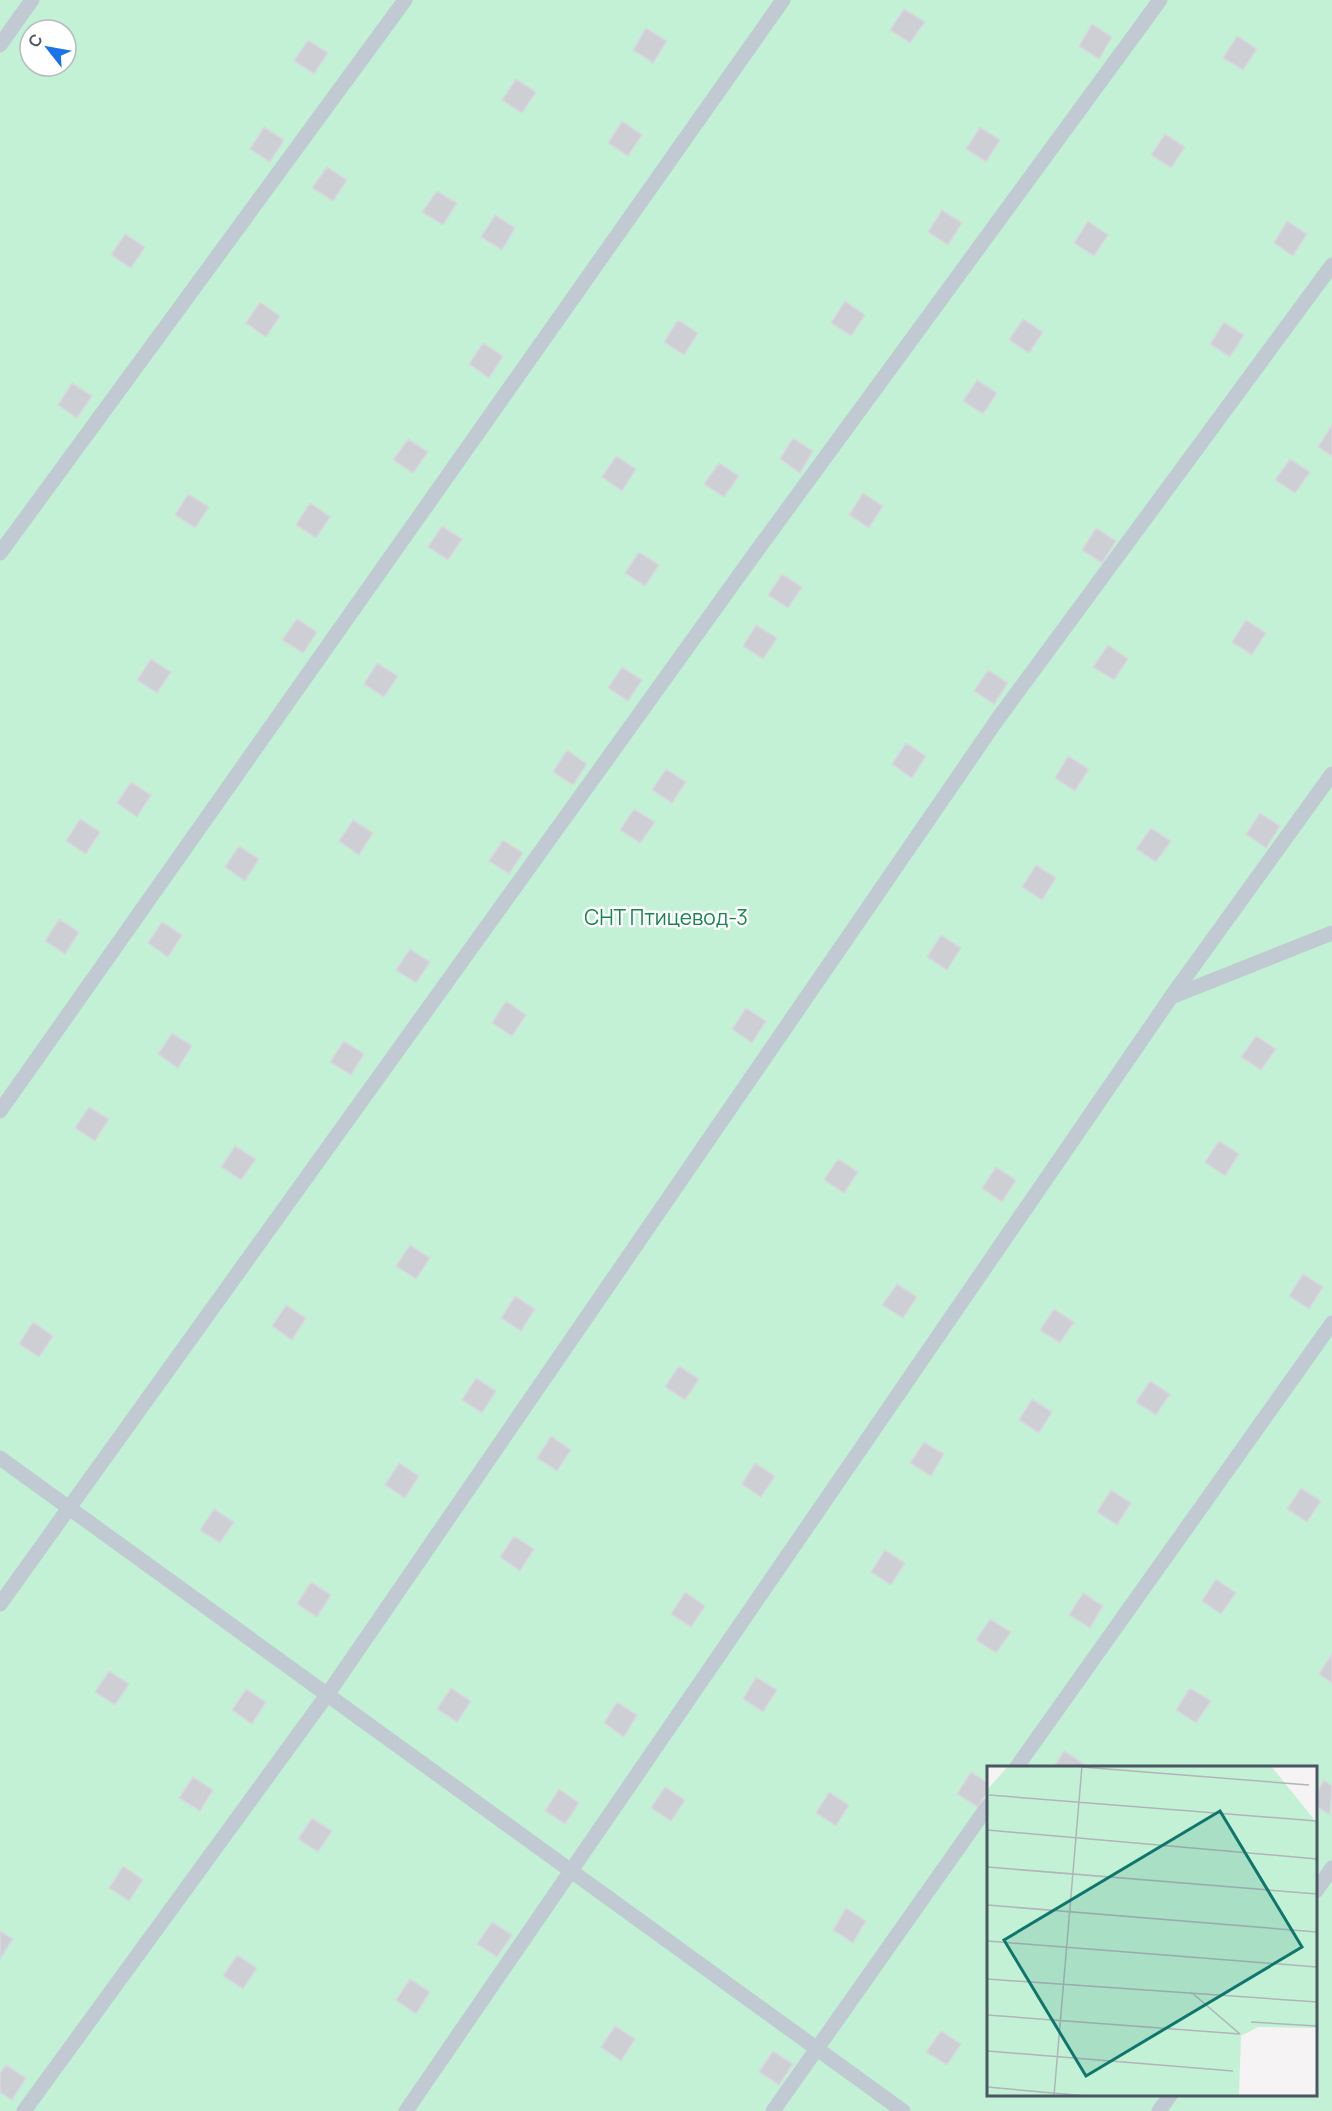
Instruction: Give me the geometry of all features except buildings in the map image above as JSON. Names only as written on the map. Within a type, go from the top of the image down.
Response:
[{"type":"lane","points":[[0,45],[32,0]]},
{"type":"lane","points":[[0,553],[405,0]]},
{"type":"lane","points":[[0,1111],[783,0]]},
{"type":"lane","points":[[0,1604],[746,566],[1160,0]]},
{"type":"lane","points":[[24,2111],[327,1695],[997,720],[1332,265]]},
{"type":"lane","points":[[406,2111],[1171,997],[1332,774]]},
{"type":"lane","points":[[1171,997],[1332,933]]},
{"type":"lane","points":[[1017,1766],[1332,1323]]},
{"type":"lane","points":[[0,1458],[903,2111]]},
{"type":"lane","points":[[773,2111],[987,1807]]},
{"type":"lane","points":[[1317,1890],[1332,1868]]},
{"type":"lane","points":[[1159,2111],[1170,2096]]},
{"type":"green space","name":"СНТ Птицевод-3","points":[[0,0],[1332,0],[1332,2111],[0,2111]]}]
